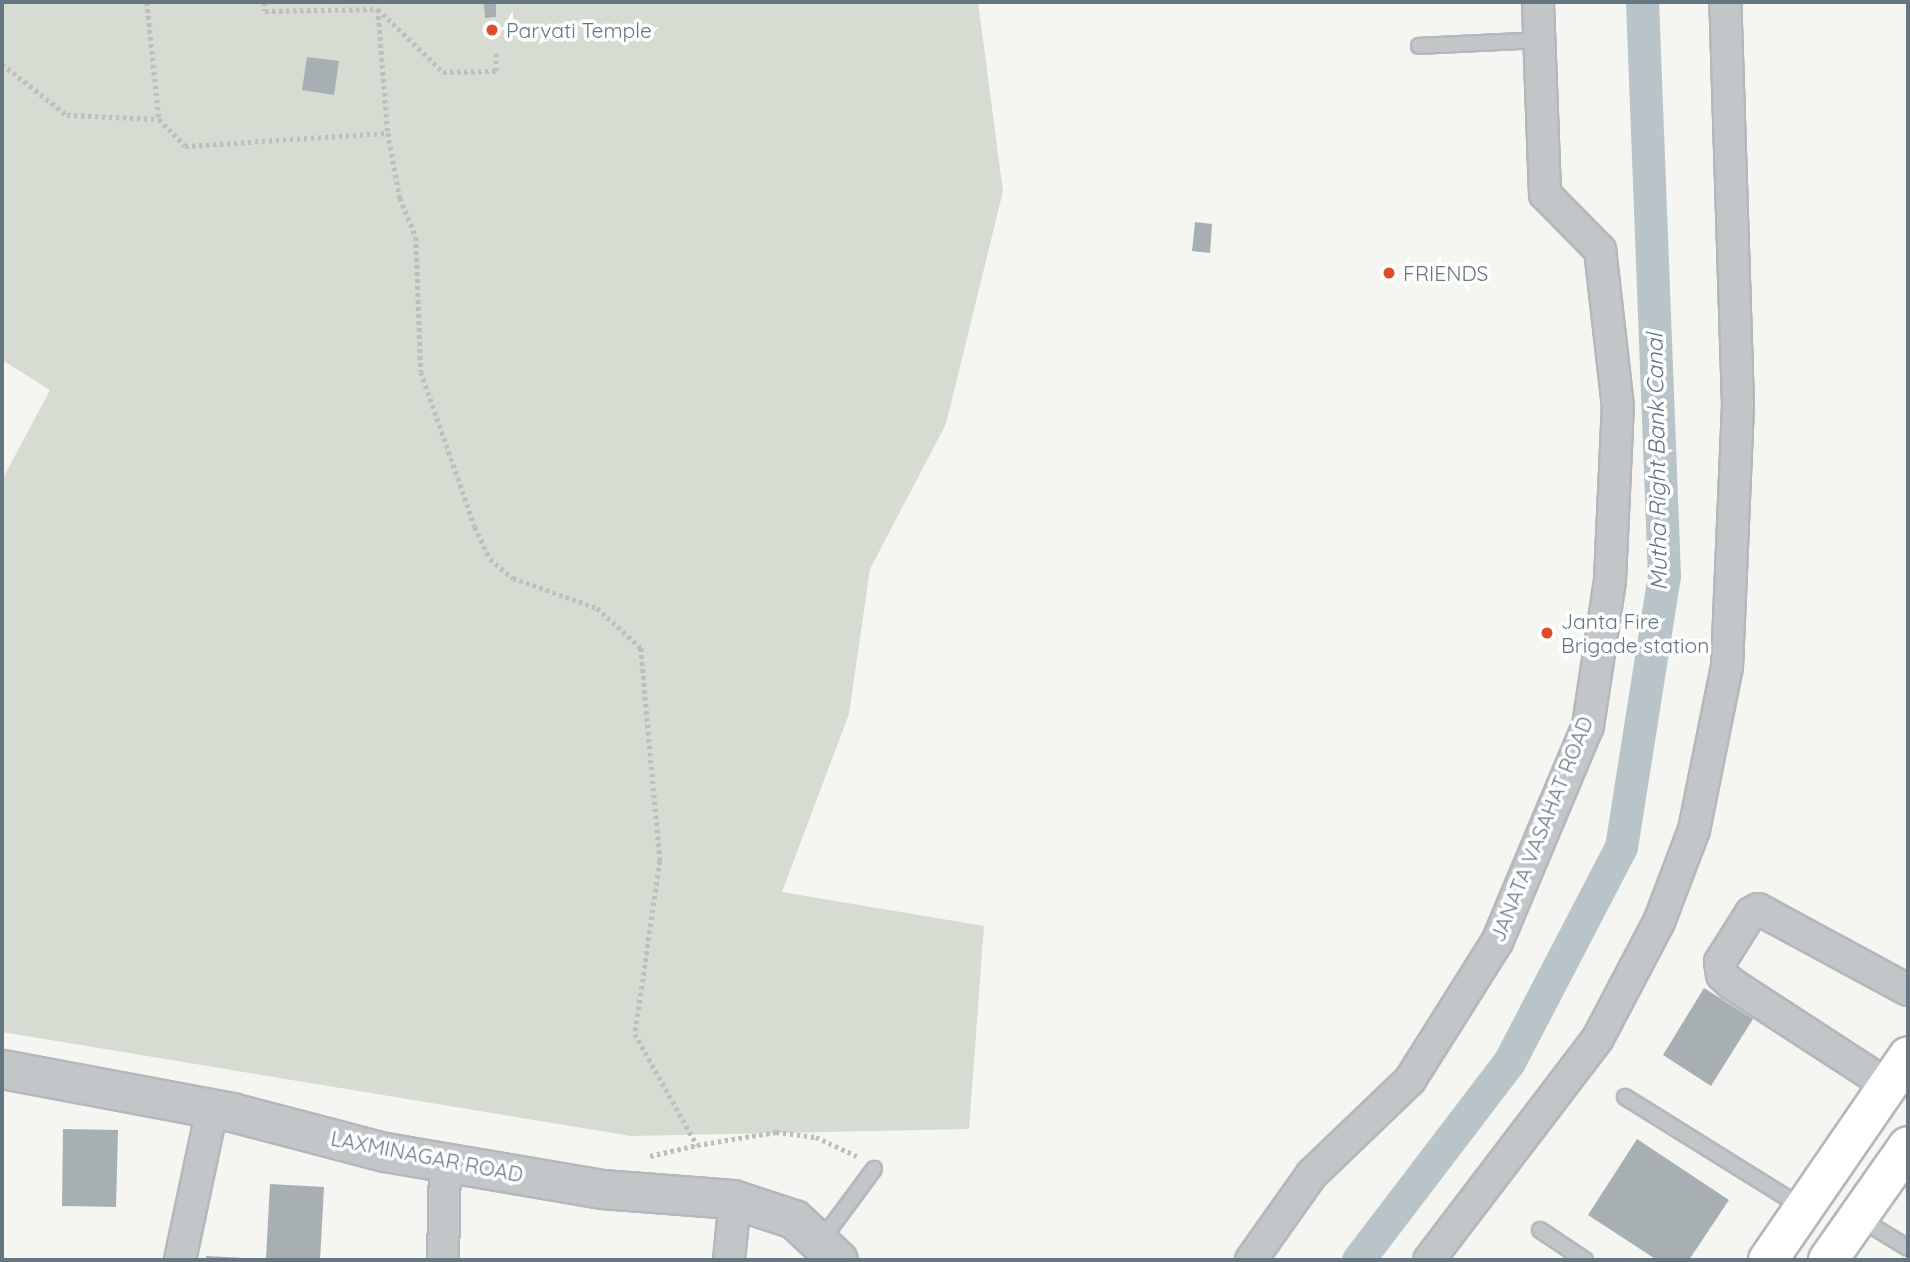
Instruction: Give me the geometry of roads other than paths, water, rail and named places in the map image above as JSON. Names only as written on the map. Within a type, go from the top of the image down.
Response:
[{"type":"main road","points":[[1768,1260],[1898,1071]]},
{"type":"main road","points":[[1828,1260],[1908,1146]]},
{"type":"street","name":"JANATA VASAHAT ROAD","points":[[1251,1260],[1312,1174],[1410,1080],[1497,942],[1588,726],[1611,580],[1618,407],[1600,250],[1545,194],[1538,2]]},
{"type":"street","points":[[1429,1260],[1598,1038],[1659,922],[1694,830],[1727,667],[1738,405],[1725,2]]},
{"type":"street","points":[[1898,1071],[1732,984],[1722,975],[1720,961],[1758,909],[1908,990]]},
{"type":"street","name":"LAXMINAGAR ROAD","points":[[2,1069],[212,1109],[444,1162],[602,1189],[735,1200],[794,1220],[829,1252]]},
{"type":"street","points":[[180,1260],[212,1109]]},
{"type":"street","points":[[443,1260],[444,1162]]},
{"type":"street","points":[[729,1260],[735,1200]]},
{"type":"lane","points":[[1419,46],[1539,40]]},
{"type":"lane","points":[[1625,1097],[1804,1209]]},
{"type":"lane","points":[[829,1252],[874,1169]]},
{"type":"lane","points":[[1857,1218],[1908,1248]]},
{"type":"lane","points":[[1540,1230],[1585,1260]]},
{"type":"waterway","name":"Mutha Right Bank Canal","points":[[1358,1260],[1509,1062],[1621,847],[1664,576],[1642,2]]},
{"type":"place","name":"Parvati Temple","points":[[492,30]]},
{"type":"place","name":"FRIENDS","points":[[1389,273]]},
{"type":"place","name":"Janta Fire Brigade station","points":[[1547,633]]}]
